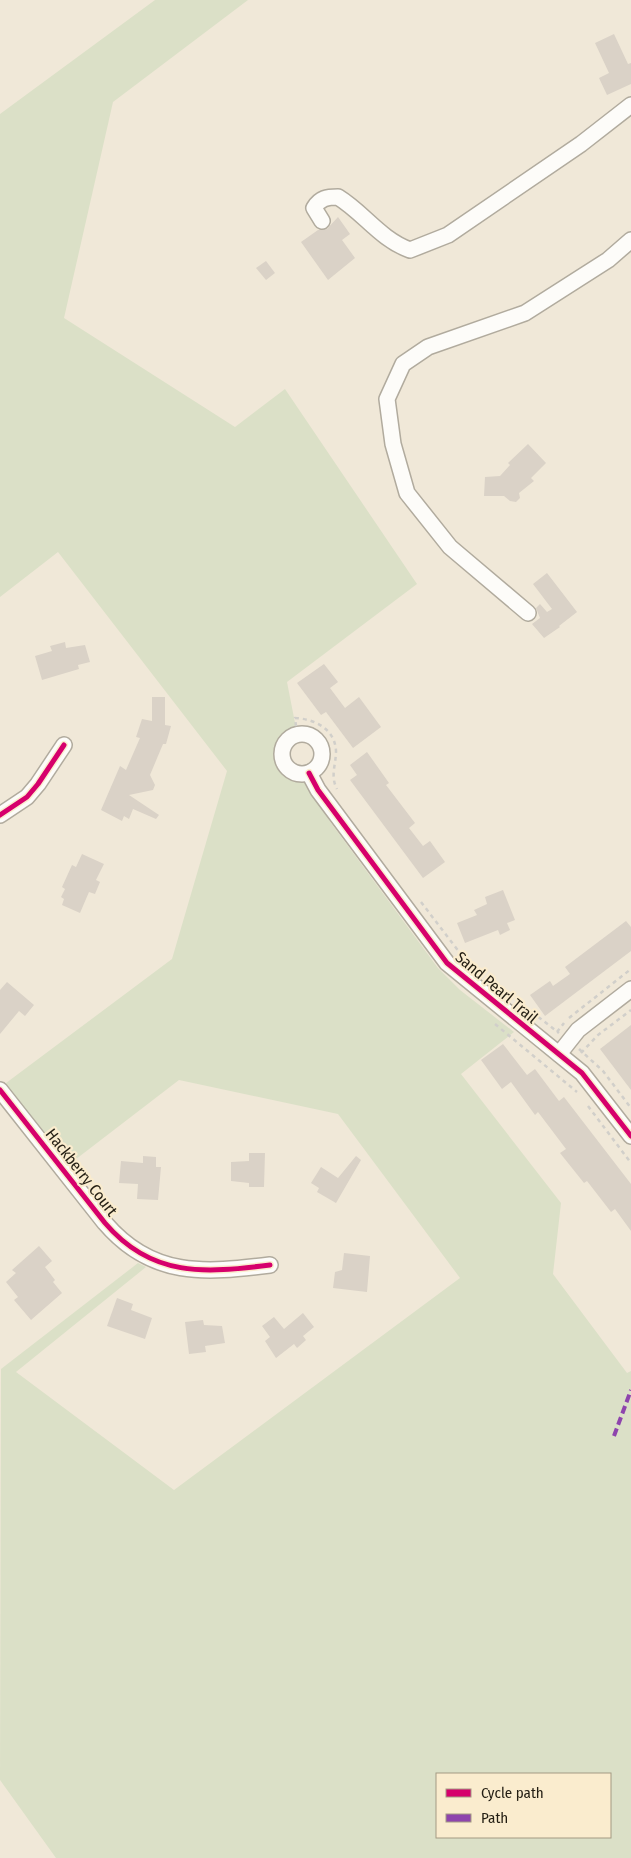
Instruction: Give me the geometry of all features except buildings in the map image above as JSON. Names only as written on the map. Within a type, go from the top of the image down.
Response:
[{"type":"street","points":[[322,221],[314,208],[324,198],[338,196],[378,232],[397,245],[410,250],[448,235],[581,144],[631,105]]},
{"type":"street","points":[[528,613],[450,547],[407,493],[393,444],[387,399],[403,364],[422,351],[525,313],[608,260],[631,240]]},
{"type":"street","points":[[297,734],[312,736],[320,746],[321,759],[309,773],[302,774],[289,770],[282,758],[284,744],[288,738],[297,734]]},
{"type":"street","points":[[0,816],[33,790],[64,745]]},
{"type":"street","name":"Sand Pearl Trail","points":[[309,773],[318,790],[447,963],[572,1064],[592,1083],[631,1136]]},
{"type":"street","points":[[559,1054],[589,1021],[631,990]]},
{"type":"street","name":"Hackberry Court","points":[[0,1090],[105,1223],[117,1237],[134,1251],[157,1262],[186,1270],[215,1272],[270,1265]]},
{"type":"path","points":[[297,734],[295,718],[316,722],[329,732],[336,751],[333,778],[339,793]]},
{"type":"path","points":[[416,896],[467,961]]},
{"type":"path","points":[[526,1007],[603,1071],[631,1108]]},
{"type":"path","points":[[572,1064],[598,1035],[631,1010]]},
{"type":"path","points":[[496,1024],[578,1093]]},
{"type":"path","points":[[584,1100],[631,1163]]},
{"type":"green space","points":[[155,0],[248,0],[113,102],[64,318],[235,427],[285,389],[417,584],[287,682],[296,728],[279,742],[275,753],[276,760],[283,773],[306,782],[331,823],[438,968],[460,990],[514,1032],[461,1074],[561,1203],[553,1274],[627,1373],[631,1371],[631,1858],[56,1858],[0,1780],[1,1369],[138,1263],[146,1267],[16,1372],[174,1490],[460,1278],[338,1114],[179,1080],[67,1166],[2,1086],[172,959],[227,771],[58,552],[0,597],[0,114]]},
{"type":"marked path","points":[[614,1436],[631,1390]]},
{"type":"cycle path","points":[[0,815],[27,797],[64,745]]},
{"type":"cycle path","points":[[309,773],[318,790],[447,963],[582,1073],[631,1136]]},
{"type":"cycle path","points":[[0,1090],[105,1223],[123,1241],[141,1254],[161,1263],[181,1268],[202,1270],[223,1270],[270,1265]]}]
